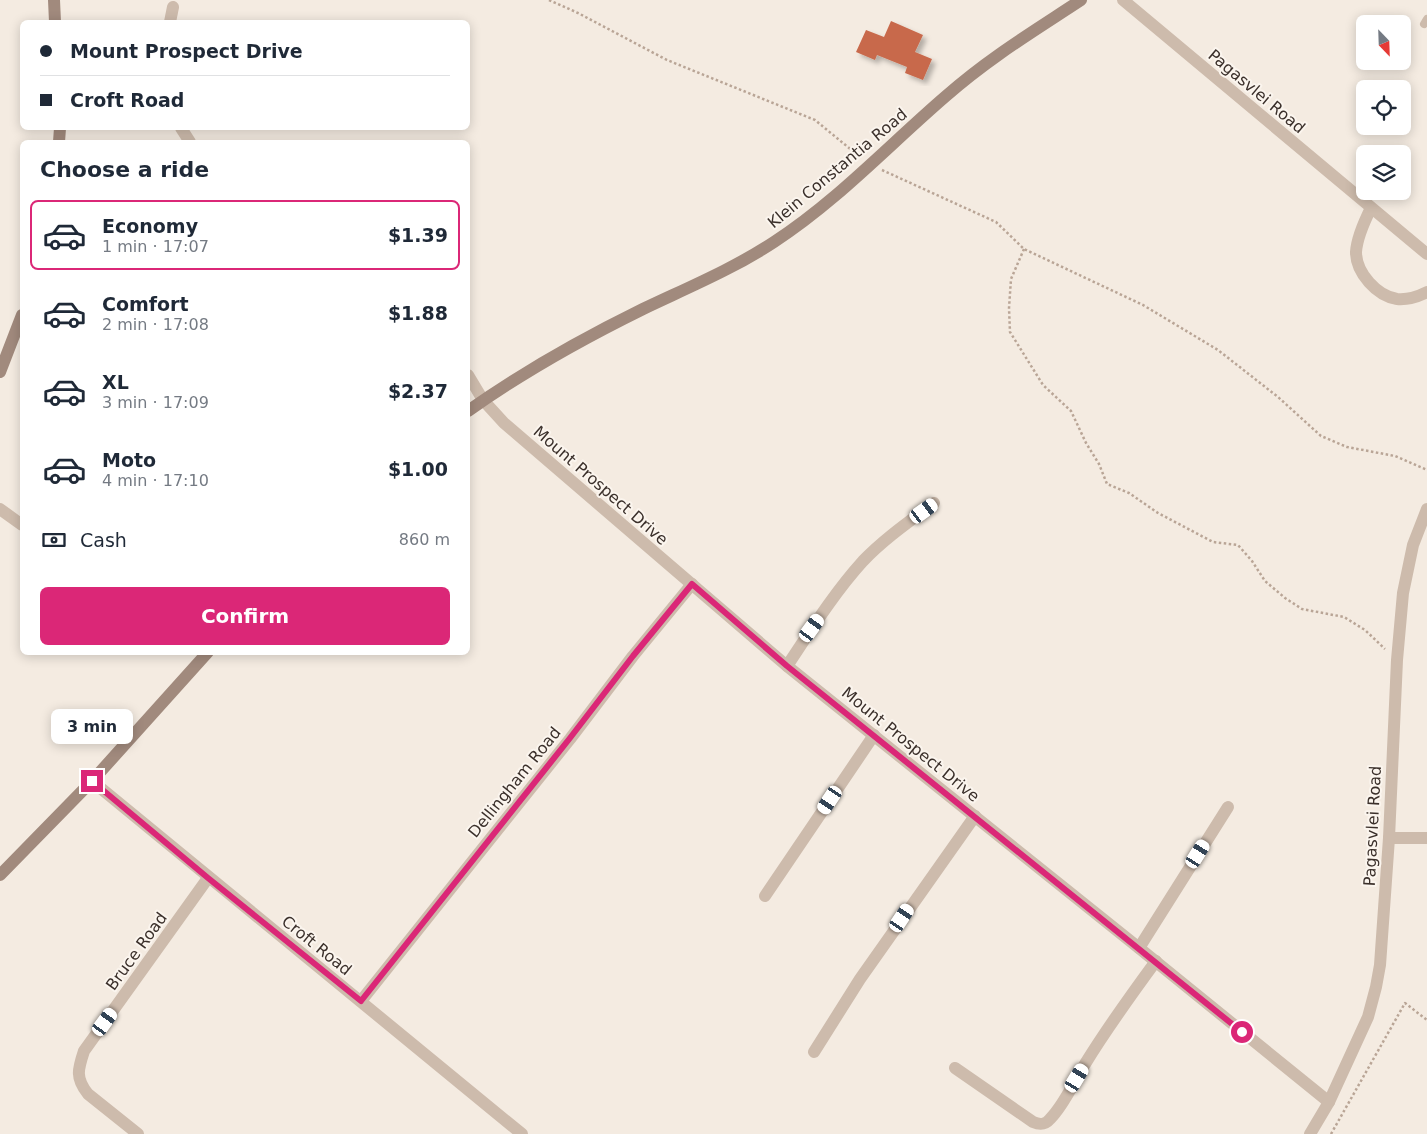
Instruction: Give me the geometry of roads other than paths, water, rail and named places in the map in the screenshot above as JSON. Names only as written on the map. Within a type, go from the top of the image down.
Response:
[{"type":"street","points":[[54,0],[55,20]]},
{"type":"street","name":"Klein Constantia Road","points":[[470,410],[576,343],[735,265],[764,248],[811,215],[946,96],[995,56],[1081,0]]},
{"type":"street","name":"Pagasvlei Road","points":[[1123,0],[1427,254]]},
{"type":"street","points":[[170,20],[173,7]]},
{"type":"street","points":[[1371,208],[1360,232],[1356,253],[1363,275],[1370,284],[1383,294],[1395,299],[1407,300],[1427,292]]},
{"type":"street","points":[[0,372],[20,321]]},
{"type":"street","name":"Mount Prospect Drive","points":[[470,379],[483,400],[504,423],[787,666],[1156,961],[1328,1102]]},
{"type":"street","points":[[787,666],[828,606],[863,561],[885,540],[934,503]]},
{"type":"street","points":[[0,509],[20,524]]},
{"type":"street","name":"Pagasvlei Road","points":[[1310,1134],[1328,1102],[1368,1017],[1380,965],[1389,838],[1400,619],[1407,570],[1413,545],[1427,509]]},
{"type":"street","name":"Dellingham Road","points":[[361,1001],[692,584]]},
{"type":"street","points":[[0,875],[92,781],[205,655]]},
{"type":"street","points":[[765,896],[874,736]]},
{"type":"street","name":"Croft Road","points":[[92,781],[522,1134]]},
{"type":"street","points":[[1139,948],[1228,807]]},
{"type":"street","points":[[814,1052],[860,979],[975,816]]},
{"type":"street","points":[[1389,838],[1427,838]]},
{"type":"street","points":[[0,866],[14,862]]},
{"type":"street","name":"Bruce Road","points":[[138,1134],[88,1094],[78,1076],[79,1065],[84,1051],[208,878]]},
{"type":"street","points":[[955,1068],[1033,1122],[1045,1123],[1051,1119],[1061,1105],[1110,1024],[1156,961]]}]
